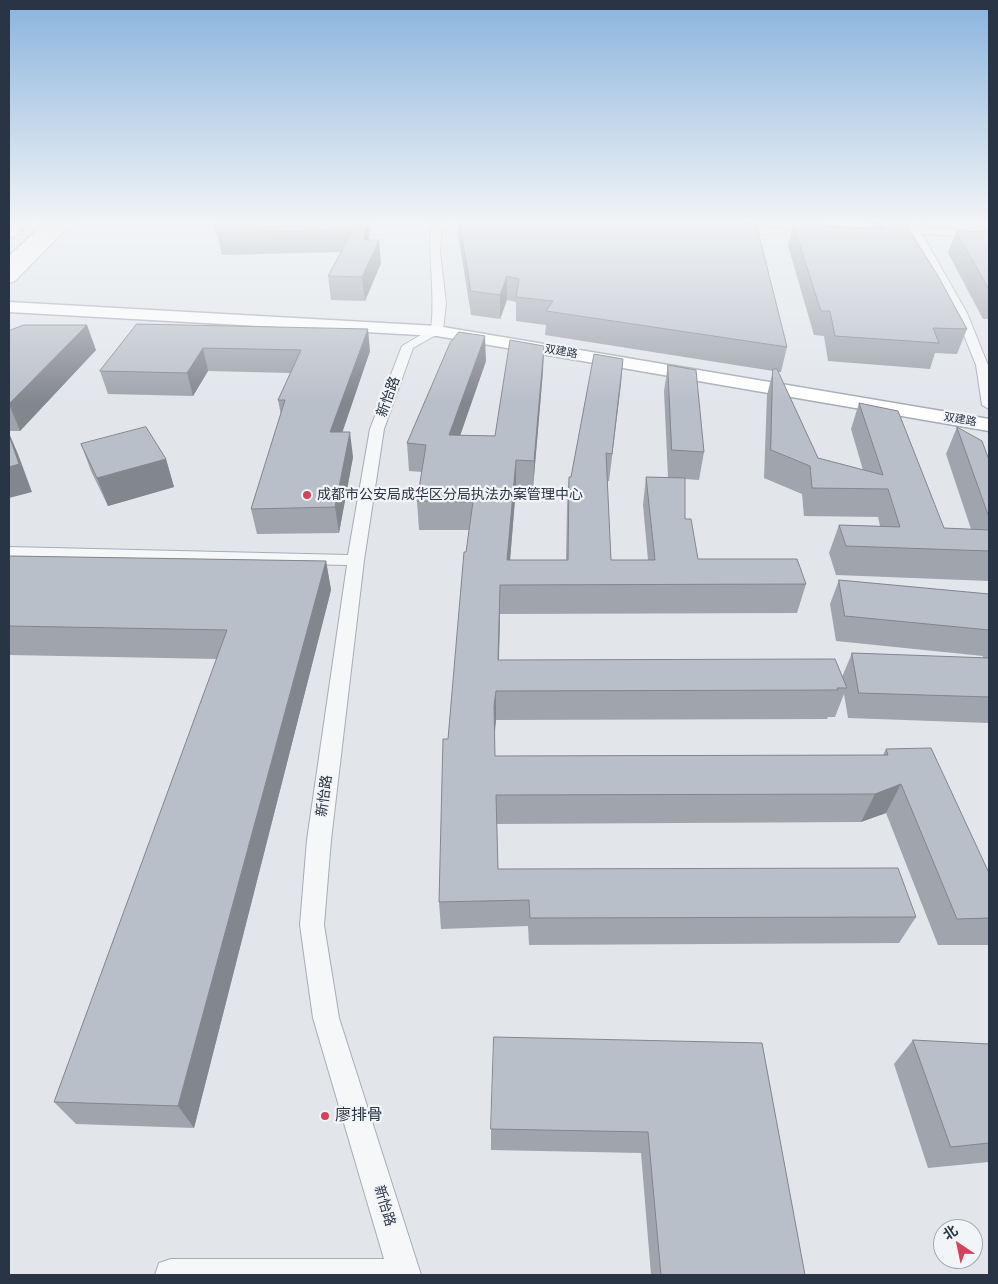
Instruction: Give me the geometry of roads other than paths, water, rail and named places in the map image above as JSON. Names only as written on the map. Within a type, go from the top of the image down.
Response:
[{"type":"street","points":[[437,331],[441,301],[438,283]]},
{"type":"street","points":[[944,283],[961,313],[982,366],[989,405]]},
{"type":"street","name":"双建路","points":[[9,307],[437,331],[989,426]]},
{"type":"street","name":"新怡路","points":[[405,1275],[326,1018],[312,925],[319,840],[356,560],[377,429],[408,346],[437,331]]},
{"type":"street","points":[[9,552],[356,560]]},
{"type":"street","points":[[171,1275],[405,1275]]},
{"type":"place","name":"成都市公安局成华区分局执法办案管理中心","points":[[307,495]]},
{"type":"place","name":"廖排骨","points":[[325,1116]]}]
